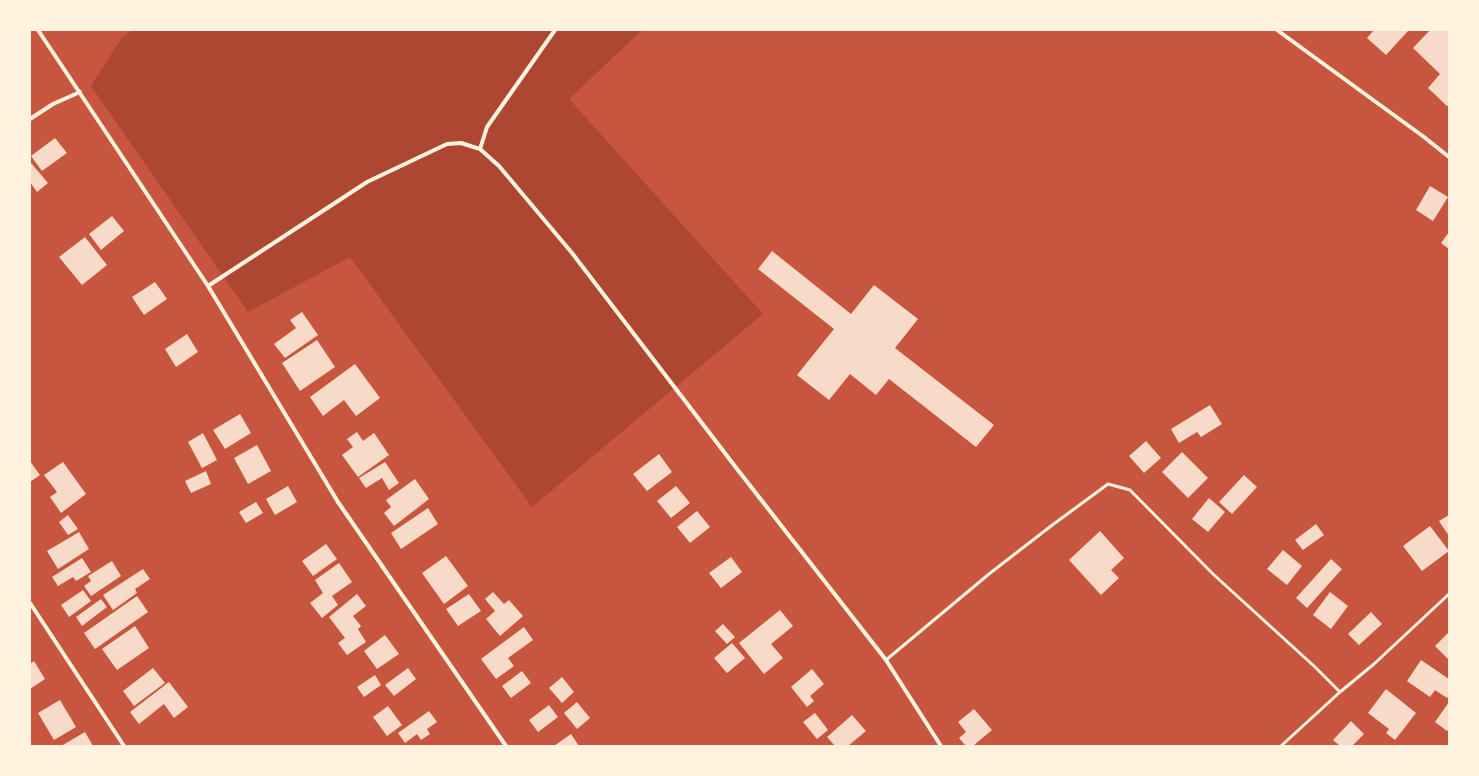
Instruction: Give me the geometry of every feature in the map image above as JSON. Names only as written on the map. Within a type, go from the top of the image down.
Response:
[{"type":"street","points":[[38,30],[208,286],[338,502],[506,746]]},
{"type":"street","points":[[480,149],[487,127],[555,30]]},
{"type":"street","points":[[1277,30],[1449,156]]},
{"type":"street","points":[[30,118],[53,104],[80,92]]},
{"type":"street","points":[[208,286],[367,182],[447,144],[461,143],[480,149],[499,166],[572,253],[886,660],[941,746]]},
{"type":"street","points":[[30,603],[124,746]]},
{"type":"lane","points":[[886,660],[996,569],[1108,484],[1130,490],[1213,574],[1315,667],[1340,692]]},
{"type":"lane","points":[[1281,746],[1340,692],[1374,664],[1449,594]]},
{"type":"shaded area","points":[[133,30],[642,30],[569,99],[763,314],[532,507],[350,257],[248,312],[91,86],[122,37]]},
{"type":"building","points":[[1374,30],[1408,31],[1386,55],[1367,38]]},
{"type":"building","points":[[1430,30],[1449,30],[1449,105],[1447,106],[1428,88],[1440,74],[1413,48]]},
{"type":"building","points":[[55,138],[67,153],[42,171],[31,156]]},
{"type":"building","points":[[31,163],[48,183],[37,192],[30,182]]},
{"type":"building","points":[[1430,186],[1448,197],[1433,221],[1416,210]]},
{"type":"building","points":[[112,216],[124,231],[101,250],[89,234]]},
{"type":"building","points":[[1449,232],[1449,249],[1441,243]]},
{"type":"building","points":[[85,237],[107,265],[82,285],[59,257]]},
{"type":"building","points":[[772,251],[851,314],[874,285],[918,319],[895,348],[994,425],[976,447],[889,379],[876,395],[850,374],[829,400],[797,375],[834,329],[758,269]]},
{"type":"building","points":[[155,282],[167,299],[144,315],[132,297]]},
{"type":"building","points":[[302,312],[318,335],[285,358],[274,344],[296,328],[290,320]]},
{"type":"building","points":[[187,334],[198,352],[176,367],[165,349]]},
{"type":"building","points":[[317,340],[335,367],[300,391],[282,363]]},
{"type":"building","points":[[355,364],[380,398],[356,416],[344,400],[323,416],[310,397]]},
{"type":"building","points":[[1210,405],[1222,424],[1201,437],[1197,432],[1179,443],[1171,429]]},
{"type":"building","points":[[240,414],[251,433],[225,449],[213,430]]},
{"type":"building","points":[[357,432],[363,441],[374,433],[389,455],[358,477],[342,455],[353,447],[347,439]]},
{"type":"building","points":[[203,433],[217,460],[202,468],[188,442]]},
{"type":"building","points":[[1146,441],[1161,458],[1144,473],[1129,456]]},
{"type":"building","points":[[257,445],[271,471],[248,484],[234,458]]},
{"type":"building","points":[[1182,452],[1208,478],[1188,498],[1162,472]]},
{"type":"building","points":[[659,454],[672,472],[647,491],[633,474]]},
{"type":"building","points":[[30,461],[40,475],[30,482]]},
{"type":"building","points":[[63,462],[86,494],[61,513],[50,497],[57,492],[44,475]]},
{"type":"building","points":[[385,462],[399,483],[389,490],[382,478],[366,488],[359,478]]},
{"type":"building","points":[[206,471],[211,484],[191,493],[185,481]]},
{"type":"building","points":[[1244,475],[1257,487],[1232,514],[1219,502]]},
{"type":"building","points":[[415,479],[429,499],[394,526],[384,513],[391,507],[386,500]]},
{"type":"building","points":[[288,486],[297,502],[275,515],[266,499]]},
{"type":"building","points":[[676,486],[690,503],[671,518],[657,501]]},
{"type":"building","points":[[1209,498],[1225,512],[1208,532],[1192,519]]},
{"type":"building","points":[[256,502],[263,513],[246,523],[239,512]]},
{"type":"building","points":[[428,508],[438,524],[401,549],[391,533]]},
{"type":"building","points":[[697,511],[710,527],[690,543],[677,527]]},
{"type":"building","points":[[68,515],[78,529],[68,535],[59,522]]},
{"type":"building","points":[[1449,515],[1449,536],[1439,521]]},
{"type":"building","points":[[1316,524],[1324,535],[1303,550],[1295,540]]},
{"type":"building","points":[[1430,526],[1449,551],[1422,571],[1403,546]]},
{"type":"building","points":[[1100,531],[1124,558],[1111,570],[1119,578],[1101,595],[1069,560]]},
{"type":"building","points":[[79,532],[89,549],[58,569],[47,551]]},
{"type":"building","points":[[326,544],[337,559],[313,576],[302,561]]},
{"type":"building","points":[[1283,550],[1302,566],[1287,585],[1267,569]]},
{"type":"building","points":[[446,556],[468,586],[444,604],[422,573]]},
{"type":"building","points":[[731,557],[742,572],[721,588],[709,573]]},
{"type":"building","points":[[82,558],[91,572],[76,581],[73,577],[58,586],[52,577]]},
{"type":"building","points":[[1331,559],[1342,569],[1307,608],[1296,598]]},
{"type":"building","points":[[112,561],[121,576],[91,596],[84,586],[91,581],[88,576]]},
{"type":"building","points":[[339,563],[352,582],[332,596],[338,605],[322,618],[310,603],[323,593],[315,580]]},
{"type":"building","points":[[143,569],[150,579],[135,589],[137,593],[113,610],[103,595]]},
{"type":"building","points":[[83,590],[91,601],[69,617],[61,605]]},
{"type":"building","points":[[493,592],[504,604],[509,600],[523,616],[500,636],[486,619],[495,611],[485,599]]},
{"type":"building","points":[[1330,592],[1348,606],[1331,629],[1313,615]]},
{"type":"building","points":[[357,594],[366,606],[353,616],[361,626],[358,629],[366,642],[347,655],[338,643],[345,638],[329,617]]},
{"type":"building","points":[[469,594],[481,611],[458,626],[446,609]]},
{"type":"building","points":[[137,596],[148,612],[95,649],[84,633]]},
{"type":"building","points":[[101,599],[107,607],[82,626],[76,617]]},
{"type":"building","points":[[780,610],[793,626],[771,644],[783,658],[764,674],[739,643]]},
{"type":"building","points":[[1371,612],[1382,624],[1359,645],[1348,634]]},
{"type":"building","points":[[723,624],[735,637],[727,644],[715,631]]},
{"type":"building","points":[[135,626],[149,648],[117,670],[102,649]]},
{"type":"building","points":[[524,627],[533,640],[508,658],[514,666],[496,679],[481,659]]},
{"type":"building","points":[[1449,632],[1449,660],[1435,646]]},
{"type":"building","points":[[385,635],[399,654],[377,669],[364,651]]},
{"type":"building","points":[[732,643],[745,658],[727,673],[714,658]]},
{"type":"building","points":[[1421,660],[1449,679],[1449,695],[1447,698],[1435,690],[1430,697],[1407,681]]},
{"type":"building","points":[[34,661],[45,679],[30,689],[30,664]]},
{"type":"building","points":[[153,668],[165,683],[134,706],[123,691]]},
{"type":"building","points":[[408,668],[416,679],[394,696],[385,685]]},
{"type":"building","points":[[812,669],[824,684],[810,696],[814,701],[807,707],[791,687]]},
{"type":"building","points":[[522,671],[531,683],[511,698],[502,686]]},
{"type":"building","points":[[375,675],[381,685],[364,697],[357,687]]},
{"type":"building","points":[[562,677],[574,692],[562,703],[549,688]]},
{"type":"building","points":[[169,682],[188,707],[174,718],[164,704],[139,724],[130,712]]},
{"type":"building","points":[[1386,689],[1416,713],[1395,740],[1386,733],[1389,729],[1368,713]]},
{"type":"building","points":[[60,700],[76,727],[54,740],[38,713]]},
{"type":"building","points":[[577,702],[590,718],[577,729],[564,713]]},
{"type":"building","points":[[1449,702],[1449,729],[1447,731],[1435,722]]},
{"type":"building","points":[[549,705],[558,717],[538,732],[529,720]]},
{"type":"building","points":[[388,706],[402,725],[387,736],[373,717]]},
{"type":"building","points":[[974,709],[992,730],[973,746],[966,746],[959,738],[966,732],[958,722]]},
{"type":"building","points":[[429,711],[437,722],[427,729],[430,734],[421,740],[417,734],[405,743],[398,733]]},
{"type":"building","points":[[815,713],[828,730],[817,739],[803,722]]},
{"type":"building","points":[[852,715],[866,731],[848,746],[835,746],[827,737]]},
{"type":"building","points":[[1351,721],[1364,734],[1352,746],[1340,746],[1333,740]]},
{"type":"building","points":[[85,732],[93,746],[61,746]]},
{"type":"building","points":[[571,734],[579,746],[554,746]]}]
